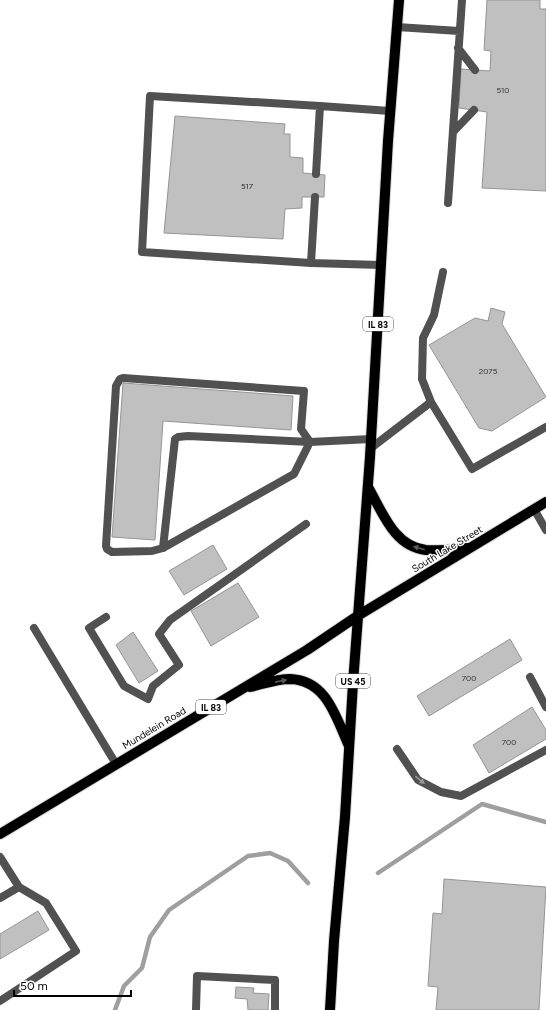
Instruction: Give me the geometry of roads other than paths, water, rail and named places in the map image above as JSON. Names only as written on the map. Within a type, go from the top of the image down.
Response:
[{"type":"main road","name":"IL 83","points":[[360,615],[390,111],[399,0]]},
{"type":"main road","points":[[368,487],[395,534],[407,544],[424,550],[471,548]]},
{"type":"main road","name":"South Lake Street","points":[[360,615],[546,502]]},
{"type":"main road","name":"Mundelein Road","points":[[0,834],[307,650],[360,615]]},
{"type":"main road","name":"US 45","points":[[330,1010],[334,941],[360,615]]},
{"type":"main road","points":[[243,688],[289,679],[309,682],[324,694],[349,748]]},
{"type":"lane","points":[[448,203],[462,0]]},
{"type":"lane","points":[[397,26],[459,31]]},
{"type":"lane","points":[[458,48],[476,70]]},
{"type":"lane","points":[[381,265],[311,263],[142,252],[150,96],[390,111]]},
{"type":"lane","points":[[316,174],[320,106]]},
{"type":"lane","points":[[453,132],[474,110]]},
{"type":"lane","points":[[311,263],[315,197]]},
{"type":"lane","points":[[443,272],[434,315],[423,338],[422,379],[431,402],[472,469],[546,427]]},
{"type":"lane","points":[[120,379],[304,391],[301,428],[310,442],[294,474],[163,548],[152,551],[112,552],[107,549],[116,386],[120,379]]},
{"type":"lane","points":[[163,548],[175,440],[178,437],[188,436],[310,442],[371,443],[431,402]]},
{"type":"lane","points":[[534,510],[546,530]]},
{"type":"lane","points":[[106,617],[89,628],[124,686],[148,699],[153,686],[179,665],[159,634],[170,620],[306,524]]},
{"type":"lane","points":[[34,628],[116,764]]},
{"type":"lane","points":[[530,677],[546,707]]},
{"type":"lane","points":[[397,749],[418,780],[441,792],[461,796],[546,750]]},
{"type":"lane","points":[[0,857],[19,887],[46,903],[76,952],[0,1001]]},
{"type":"lane","points":[[0,898],[19,887]]},
{"type":"lane","points":[[196,1010],[197,976],[275,980],[275,1010]]},
{"type":"waterway","points":[[378,873],[482,804],[546,822]]},
{"type":"waterway","points":[[115,1010],[124,986],[142,968],[150,937],[169,910],[248,856],[270,853],[288,861],[308,883]]}]
